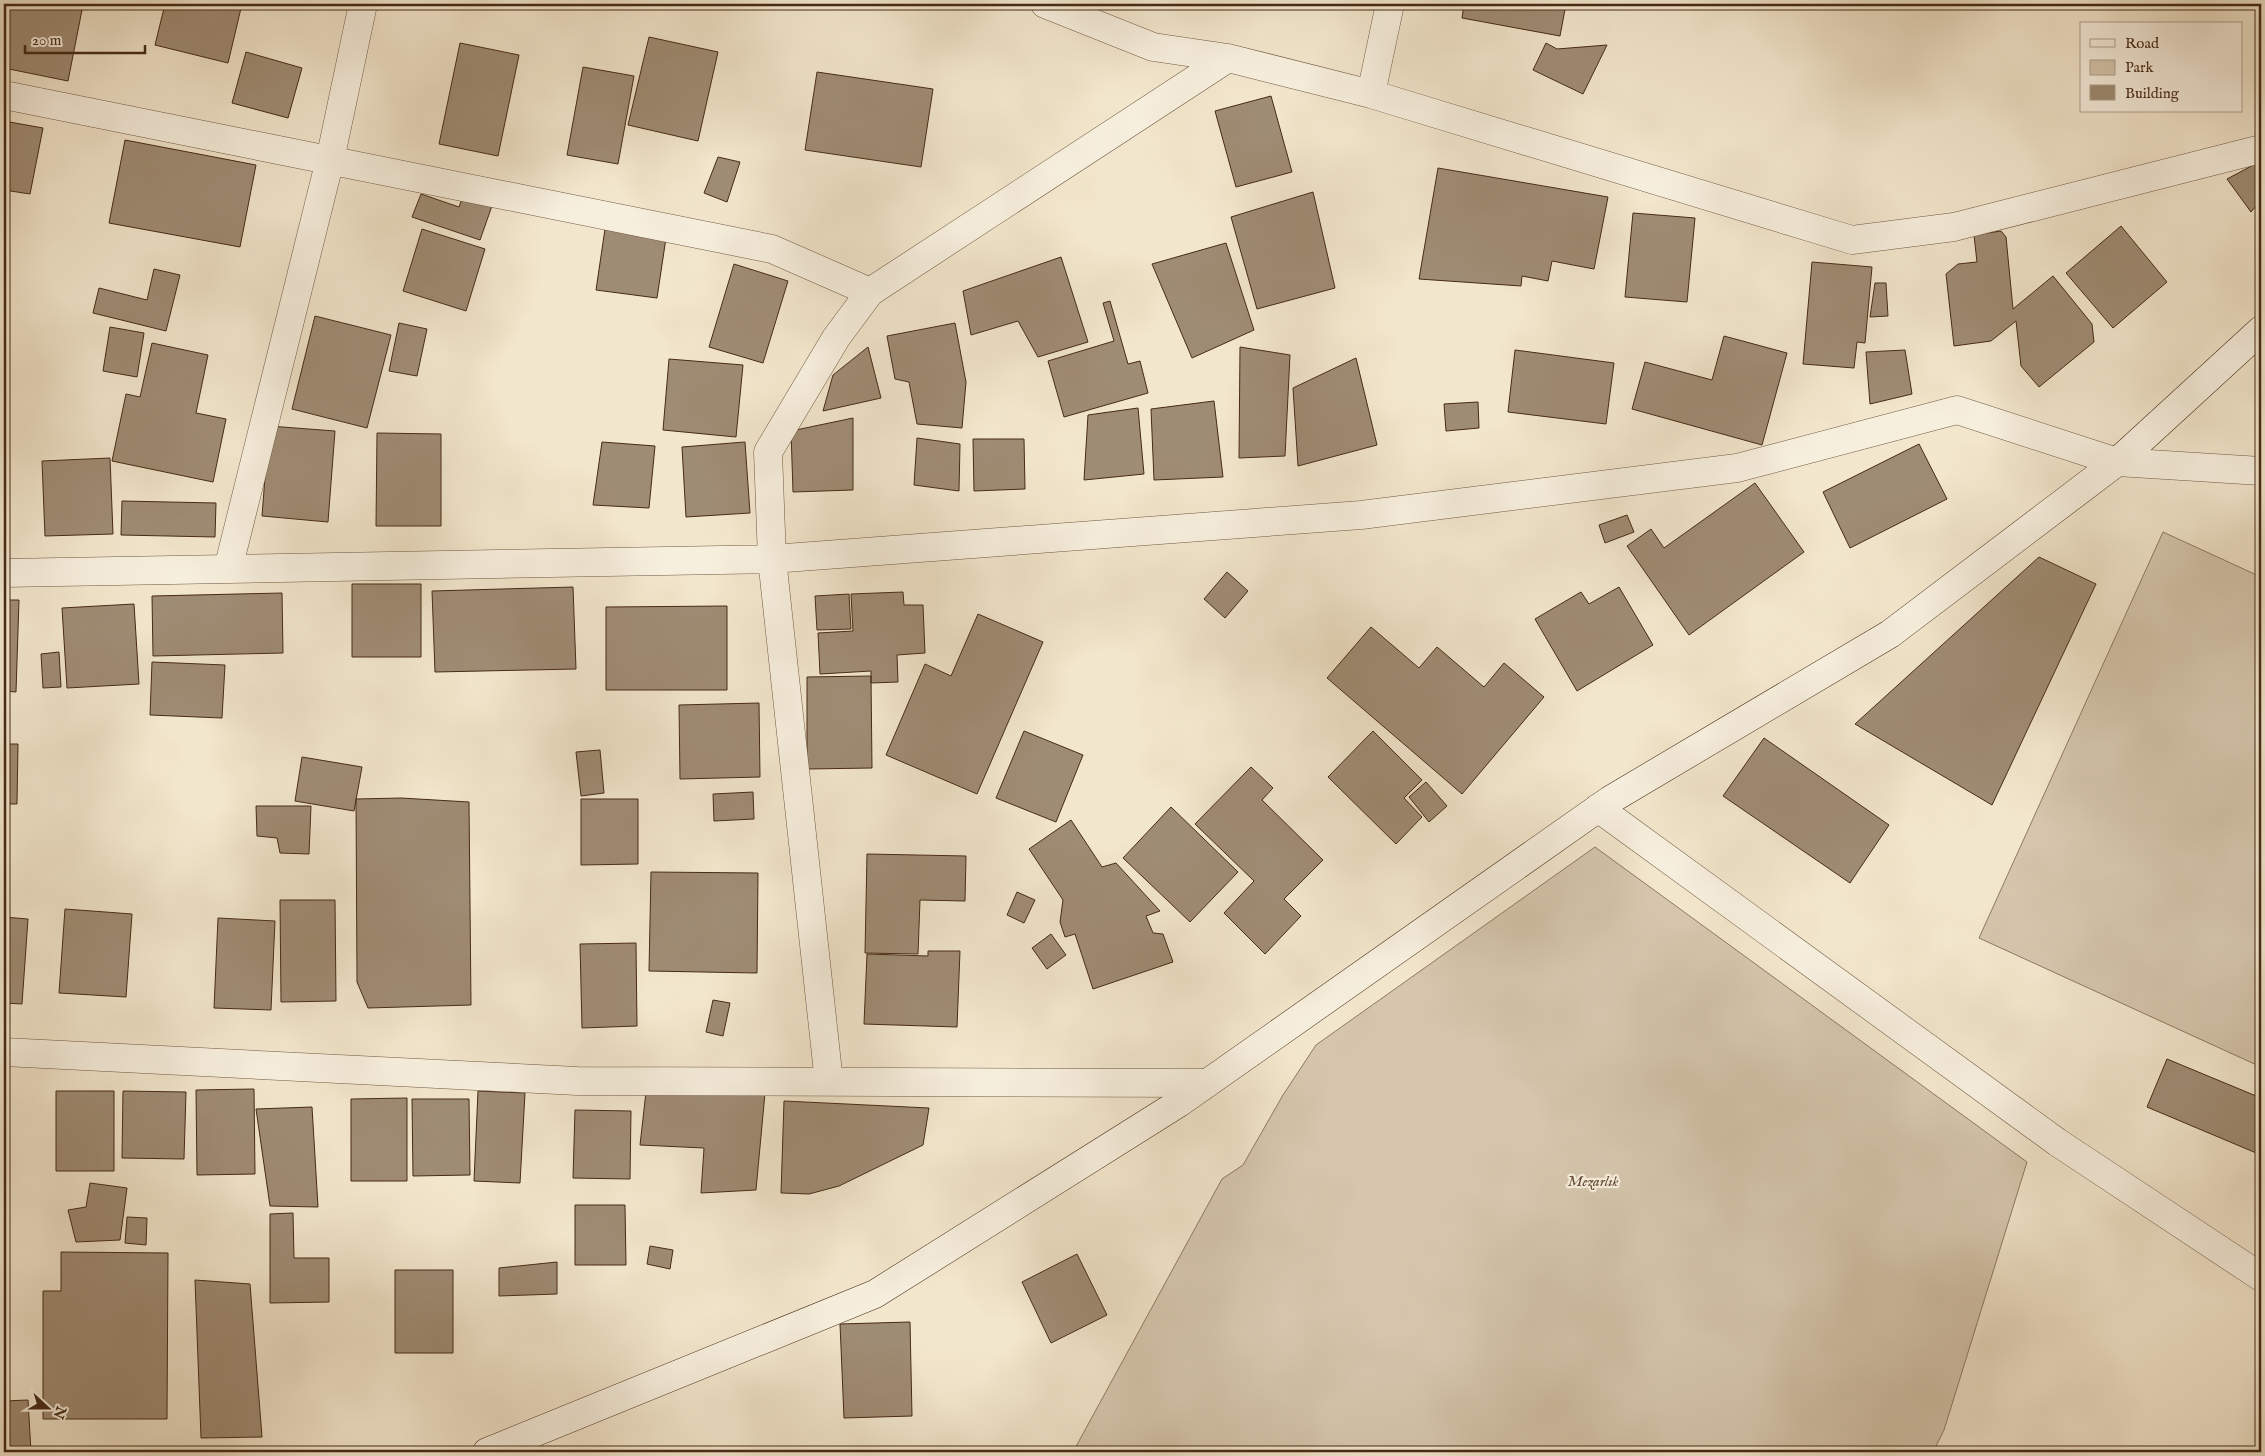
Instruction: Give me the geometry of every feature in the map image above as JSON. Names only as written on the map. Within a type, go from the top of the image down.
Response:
[{"type":"street","points":[[228,570],[330,160],[363,4]]},
{"type":"street","points":[[1045,4],[1153,47],[1228,58],[1370,94],[1852,240],[1954,227],[2261,149]]},
{"type":"street","points":[[1370,94],[1390,4]]},
{"type":"street","points":[[1153,47],[1182,88]]},
{"type":"street","points":[[829,1082],[772,559],[768,452],[836,338],[870,292],[1228,58]]},
{"type":"street","points":[[4,95],[772,249],[870,292]]},
{"type":"street","points":[[487,1452],[875,1294],[1207,1083],[1598,808],[1890,634],[2117,462],[2261,330]]},
{"type":"street","points":[[4,573],[772,559],[1361,515],[1737,468],[1958,410],[2117,462],[2261,471]]},
{"type":"street","points":[[1598,808],[2057,1142],[2261,1277]]},
{"type":"street","points":[[4,1052],[577,1081],[1207,1083]]},
{"type":"green space","points":[[2163,532],[2261,577],[2261,1067],[1979,938]]},
{"type":"green space","name":"Mezarlık","points":[[1595,847],[2027,1162],[1944,1430],[1933,1452],[1073,1452],[1222,1179],[1243,1165],[1283,1095],[1316,1045]]},
{"type":"building","points":[[4,4],[49,4],[82,10],[68,81],[4,68]]},
{"type":"building","points":[[165,4],[242,4],[228,63],[155,45]]},
{"type":"building","points":[[1464,4],[1566,4],[1560,36],[1462,18]]},
{"type":"building","points":[[649,37],[718,52],[698,141],[628,125]]},
{"type":"building","points":[[460,43],[519,55],[498,156],[439,144]]},
{"type":"building","points":[[1546,43],[1557,49],[1607,45],[1583,94],[1533,70]]},
{"type":"building","points":[[246,52],[302,68],[288,118],[232,103]]},
{"type":"building","points":[[583,67],[634,76],[618,164],[567,155]]},
{"type":"building","points":[[817,72],[933,89],[921,167],[805,150]]},
{"type":"building","points":[[1271,96],[1292,172],[1236,187],[1215,111]]},
{"type":"building","points":[[4,121],[43,128],[30,194],[4,190]]},
{"type":"building","points":[[125,140],[256,165],[240,247],[109,223]]},
{"type":"building","points":[[718,157],[740,162],[727,202],[704,193]]},
{"type":"building","points":[[2261,161],[2261,200],[2251,212],[2227,179]]},
{"type":"building","points":[[1438,168],[1608,197],[1594,269],[1552,261],[1548,281],[1522,276],[1521,286],[1419,279]]},
{"type":"building","points":[[1313,192],[1335,288],[1257,309],[1231,217]]},
{"type":"building","points":[[464,193],[493,203],[480,240],[412,217],[421,194],[459,207]]},
{"type":"building","points":[[1633,213],[1695,218],[1687,302],[1625,297]]},
{"type":"building","points":[[2121,226],[2167,282],[2113,328],[2066,273]]},
{"type":"building","points":[[422,229],[485,249],[466,311],[403,291]]},
{"type":"building","points":[[605,229],[666,238],[657,298],[596,290]]},
{"type":"building","points":[[2001,231],[2006,237],[2013,309],[2053,276],[2092,324],[2094,342],[2039,387],[2021,366],[2016,321],[1991,341],[1954,346],[1946,274],[1958,264],[1977,262],[1974,235]]},
{"type":"building","points":[[1226,243],[1254,330],[1192,358],[1152,264]]},
{"type":"building","points":[[1061,257],[1088,342],[1038,357],[1018,321],[971,335],[963,291]]},
{"type":"building","points":[[1812,262],[1872,267],[1865,343],[1857,342],[1854,368],[1803,364]]},
{"type":"building","points":[[734,264],[788,281],[763,363],[709,347]]},
{"type":"building","points":[[154,269],[180,275],[166,331],[93,313],[99,288],[147,300]]},
{"type":"building","points":[[1875,283],[1886,283],[1888,316],[1870,317]]},
{"type":"building","points":[[1110,301],[1128,364],[1140,361],[1148,393],[1064,417],[1048,361],[1114,341],[1103,303]]},
{"type":"building","points":[[315,316],[391,335],[367,428],[292,409]]},
{"type":"building","points":[[399,323],[427,329],[417,376],[389,371]]},
{"type":"building","points":[[955,323],[966,382],[962,428],[917,424],[909,382],[895,379],[887,336]]},
{"type":"building","points":[[110,327],[144,333],[137,377],[103,371]]},
{"type":"building","points":[[1724,336],[1787,353],[1762,445],[1632,409],[1645,362],[1712,380]]},
{"type":"building","points":[[152,343],[208,355],[196,413],[226,419],[213,482],[112,461],[126,394],[140,397]]},
{"type":"building","points":[[868,347],[881,398],[823,411],[833,375]]},
{"type":"building","points":[[1240,347],[1290,355],[1285,456],[1239,458]]},
{"type":"building","points":[[1515,350],[1614,363],[1606,424],[1508,412]]},
{"type":"building","points":[[1905,350],[1912,394],[1870,404],[1866,352]]},
{"type":"building","points":[[1356,358],[1377,445],[1298,466],[1293,388]]},
{"type":"building","points":[[669,359],[743,365],[736,437],[663,430]]},
{"type":"building","points":[[1214,401],[1223,477],[1154,480],[1151,409]]},
{"type":"building","points":[[1478,402],[1479,428],[1446,431],[1444,404]]},
{"type":"building","points":[[1138,408],[1144,474],[1084,480],[1088,415]]},
{"type":"building","points":[[853,418],[853,490],[793,492],[791,431]]},
{"type":"building","points":[[269,426],[335,431],[328,522],[262,516]]},
{"type":"building","points":[[377,433],[441,434],[441,526],[376,526]]},
{"type":"building","points":[[917,438],[960,444],[959,491],[914,485]]},
{"type":"building","points":[[973,439],[1024,439],[1025,489],[974,491]]},
{"type":"building","points":[[602,442],[655,446],[649,508],[593,505]]},
{"type":"building","points":[[745,442],[750,513],[686,517],[682,447]]},
{"type":"building","points":[[1919,444],[1947,499],[1850,548],[1823,492]]},
{"type":"building","points":[[110,458],[113,534],[45,536],[42,461]]},
{"type":"building","points":[[1755,483],[1804,552],[1689,635],[1627,546],[1651,529],[1664,548]]},
{"type":"building","points":[[122,501],[216,503],[215,537],[121,535]]},
{"type":"building","points":[[1627,515],[1634,532],[1605,543],[1599,525]]},
{"type":"building","points":[[2039,557],[2096,584],[1992,805],[1855,724]]},
{"type":"building","points":[[1227,572],[1248,591],[1225,618],[1204,599]]},
{"type":"building","points":[[352,584],[421,584],[421,657],[352,657]]},
{"type":"building","points":[[573,587],[576,669],[435,672],[432,591]]},
{"type":"building","points":[[1619,587],[1653,645],[1577,691],[1535,619],[1581,592],[1589,604]]},
{"type":"building","points":[[903,592],[904,605],[923,605],[925,653],[897,655],[898,682],[871,683],[871,671],[820,674],[818,633],[853,631],[851,594]]},
{"type":"building","points":[[282,593],[283,653],[153,656],[152,596]]},
{"type":"building","points":[[849,594],[851,629],[817,630],[815,596]]},
{"type":"building","points":[[4,600],[19,600],[16,692],[4,691]]},
{"type":"building","points":[[134,604],[139,684],[67,688],[62,608]]},
{"type":"building","points":[[727,606],[727,690],[606,690],[606,607]]},
{"type":"building","points":[[978,614],[1043,642],[977,794],[886,755],[925,664],[951,676]]},
{"type":"building","points":[[1371,627],[1419,668],[1437,647],[1484,687],[1504,663],[1544,697],[1462,794],[1327,678]]},
{"type":"building","points":[[59,652],[61,687],[43,688],[41,654]]},
{"type":"building","points":[[152,662],[225,665],[222,718],[150,715]]},
{"type":"building","points":[[871,676],[872,768],[807,769],[807,677]]},
{"type":"building","points":[[759,703],[760,777],[680,779],[679,705]]},
{"type":"building","points":[[1024,731],[1083,755],[1056,822],[996,798]]},
{"type":"building","points":[[1373,731],[1422,780],[1404,798],[1422,817],[1396,844],[1328,777]]},
{"type":"building","points":[[1764,738],[1889,825],[1850,883],[1723,796]]},
{"type":"building","points":[[4,744],[18,744],[17,804],[4,804]]},
{"type":"building","points":[[600,750],[604,793],[581,796],[576,752]]},
{"type":"building","points":[[302,757],[362,767],[354,811],[295,801]]},
{"type":"building","points":[[1251,767],[1273,788],[1262,800],[1323,860],[1284,899],[1301,916],[1265,954],[1224,913],[1254,881],[1195,824]]},
{"type":"building","points":[[1426,782],[1447,806],[1429,822],[1409,797]]},
{"type":"building","points":[[753,792],[754,819],[714,821],[713,794]]},
{"type":"building","points":[[401,798],[469,802],[471,1005],[368,1008],[357,982],[356,799]]},
{"type":"building","points":[[581,799],[638,799],[638,864],[581,865]]},
{"type":"building","points":[[256,806],[311,806],[309,854],[280,853],[277,838],[257,836]]},
{"type":"building","points":[[1171,807],[1238,872],[1190,922],[1123,858]]},
{"type":"building","points":[[1071,820],[1102,867],[1116,863],[1160,911],[1146,916],[1153,933],[1163,934],[1173,962],[1093,989],[1075,934],[1065,937],[1060,922],[1063,900],[1029,849]]},
{"type":"building","points":[[867,854],[966,856],[965,901],[920,900],[918,954],[865,953]]},
{"type":"building","points":[[651,872],[758,873],[757,973],[649,971]]},
{"type":"building","points":[[1017,892],[1035,900],[1024,923],[1007,915]]},
{"type":"building","points":[[280,900],[335,900],[336,1001],[281,1002]]},
{"type":"building","points":[[65,909],[132,914],[126,997],[59,993]]},
{"type":"building","points":[[4,917],[28,919],[22,1004],[4,1003]]},
{"type":"building","points":[[218,918],[275,921],[271,1010],[214,1008]]},
{"type":"building","points":[[1051,934],[1066,955],[1047,969],[1032,948]]},
{"type":"building","points":[[636,943],[637,1026],[582,1028],[580,944]]},
{"type":"building","points":[[928,951],[960,951],[957,1027],[864,1024],[867,954],[928,956]]},
{"type":"building","points":[[713,1000],[730,1003],[723,1036],[706,1032]]},
{"type":"building","points":[[2167,1059],[2261,1098],[2261,1155],[2147,1107]]},
{"type":"building","points":[[254,1089],[255,1174],[197,1175],[196,1090]]},
{"type":"building","points":[[56,1091],[114,1091],[114,1171],[56,1171]]},
{"type":"building","points":[[123,1091],[186,1092],[184,1159],[122,1158]]},
{"type":"building","points":[[478,1091],[525,1093],[520,1183],[474,1181]]},
{"type":"building","points":[[646,1092],[765,1093],[756,1190],[701,1193],[704,1148],[640,1145]]},
{"type":"building","points":[[407,1098],[407,1181],[351,1181],[351,1099]]},
{"type":"building","points":[[412,1099],[469,1099],[470,1175],[413,1176]]},
{"type":"building","points":[[784,1101],[929,1108],[923,1145],[839,1186],[809,1194],[781,1193]]},
{"type":"building","points":[[312,1107],[318,1207],[270,1206],[256,1109]]},
{"type":"building","points":[[575,1110],[631,1111],[630,1179],[573,1178]]},
{"type":"building","points":[[90,1183],[127,1188],[120,1240],[76,1242],[68,1210],[86,1207]]},
{"type":"building","points":[[575,1205],[625,1205],[626,1265],[575,1265]]},
{"type":"building","points":[[293,1213],[294,1258],[329,1258],[329,1302],[270,1303],[270,1214]]},
{"type":"building","points":[[127,1217],[147,1218],[146,1245],[125,1243]]},
{"type":"building","points":[[650,1246],[673,1250],[670,1269],[647,1264]]},
{"type":"building","points":[[61,1252],[168,1253],[167,1419],[43,1419],[43,1291],[61,1291]]},
{"type":"building","points":[[1077,1254],[1107,1315],[1051,1343],[1022,1282]]},
{"type":"building","points":[[557,1262],[557,1294],[499,1296],[499,1268]]},
{"type":"building","points":[[395,1270],[453,1270],[453,1353],[395,1353]]},
{"type":"building","points":[[195,1280],[250,1284],[262,1437],[201,1438]]},
{"type":"building","points":[[910,1322],[912,1416],[844,1418],[840,1324]]},
{"type":"building","points":[[28,1400],[31,1452],[4,1452],[4,1401]]}]
